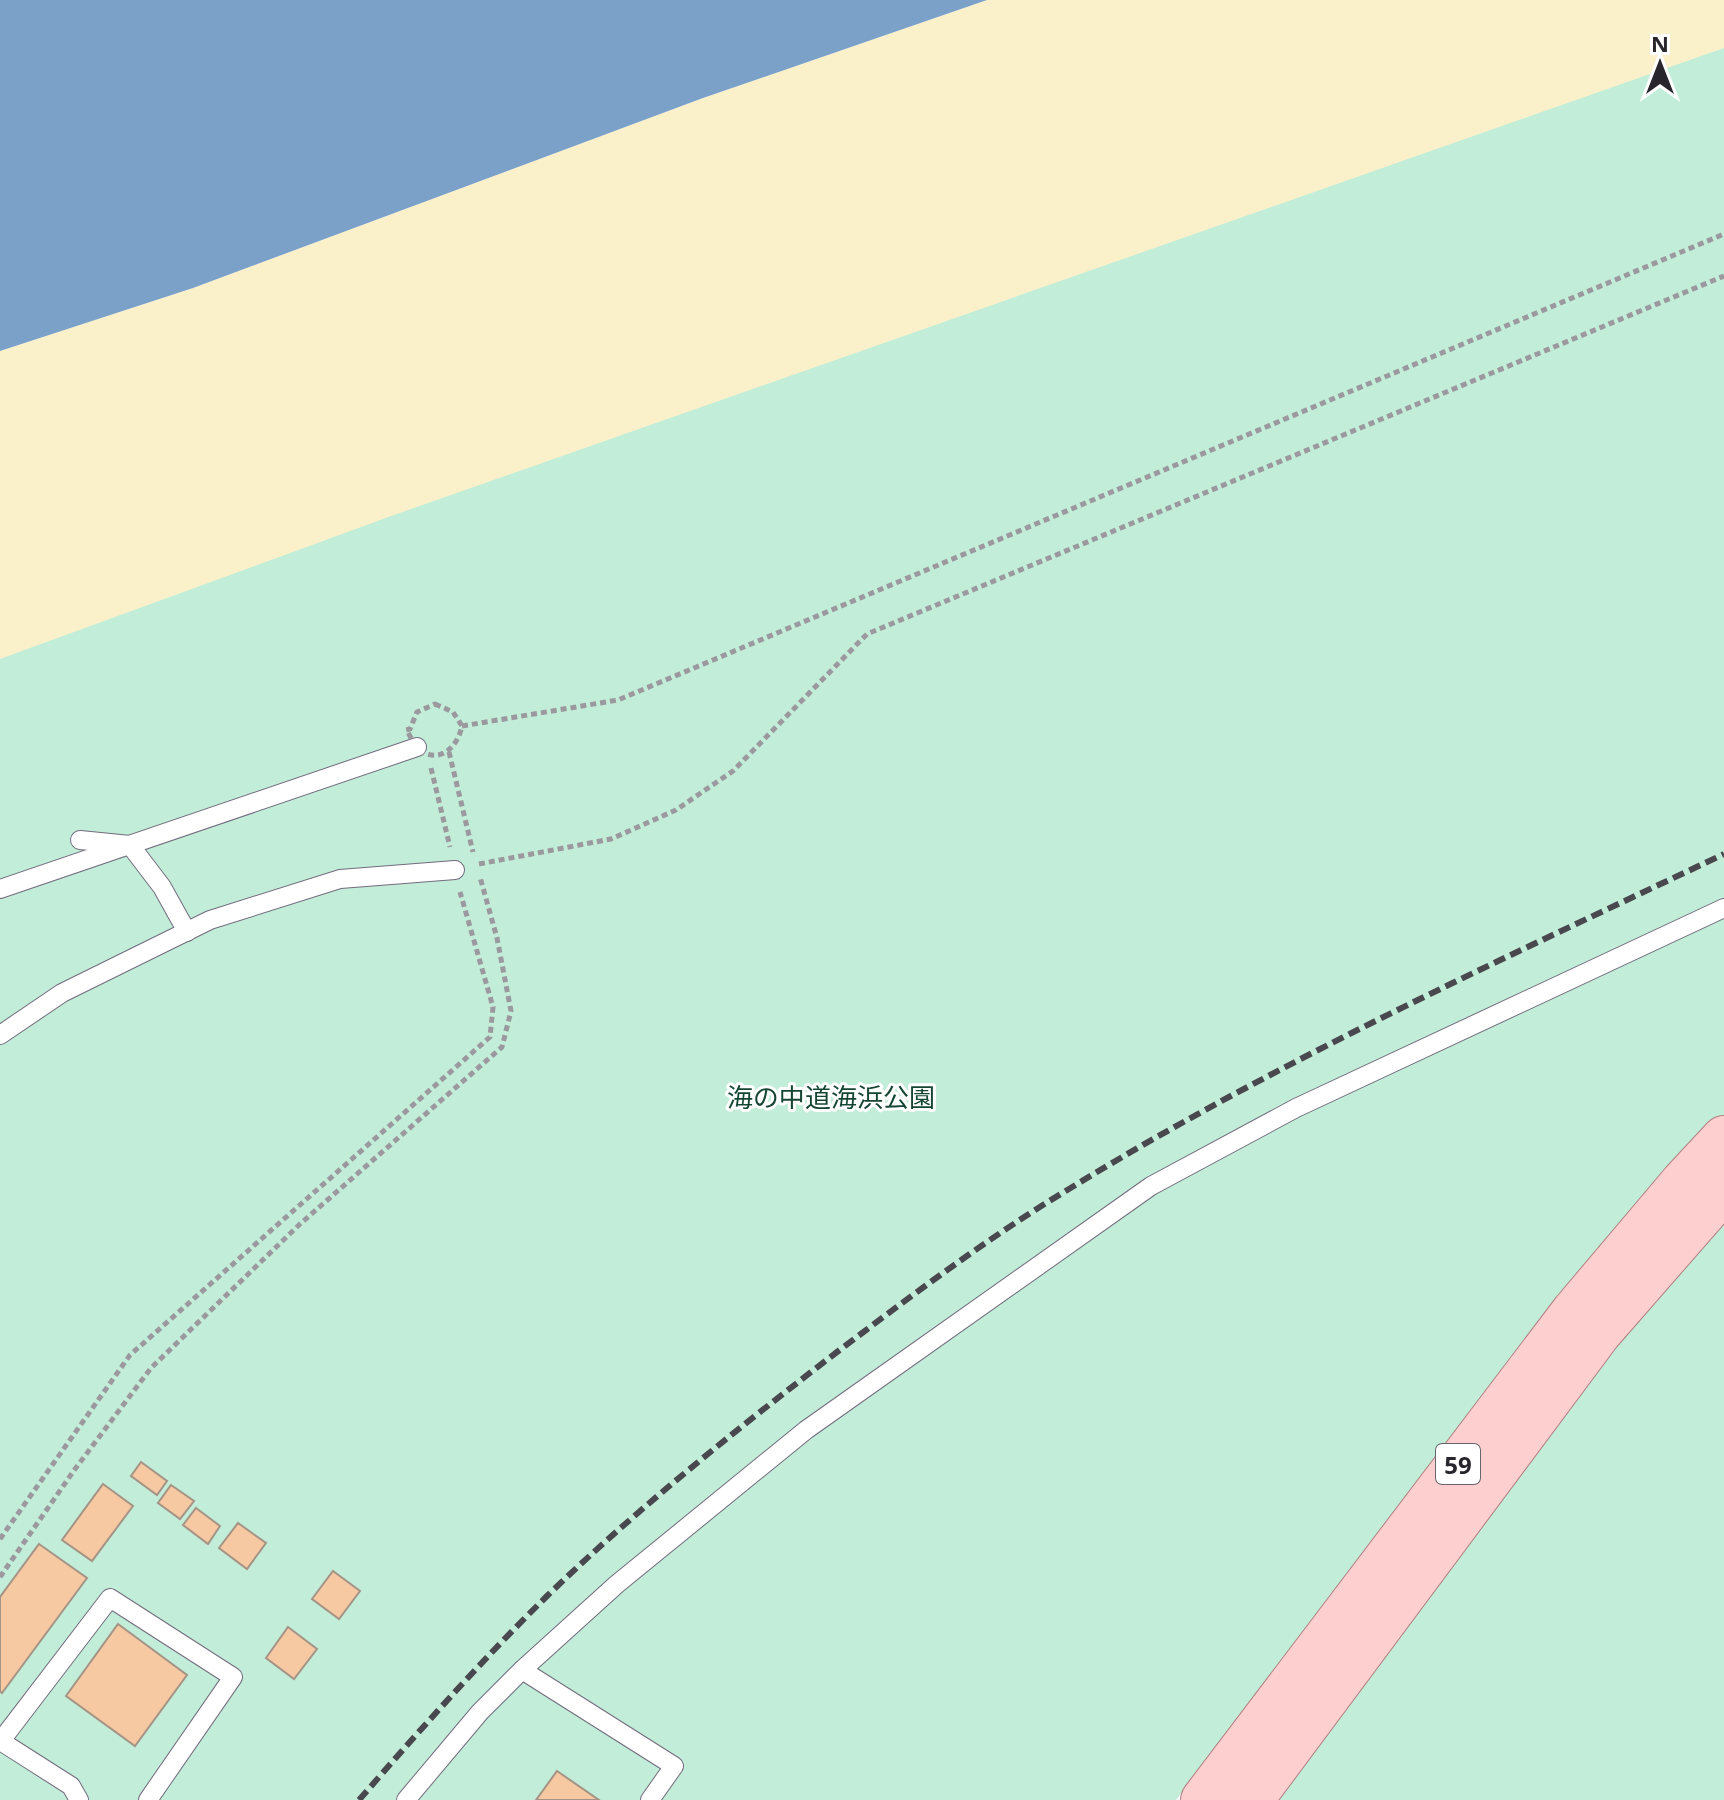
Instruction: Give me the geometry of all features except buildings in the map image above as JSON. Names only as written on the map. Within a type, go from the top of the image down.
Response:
[{"type":"main road","name":"59","points":[[1203,1800],[1574,1311],[1724,1138]]},
{"type":"main road","name":"59","points":[[1251,1800],[1599,1333],[1724,1190]]},
{"type":"lane","points":[[0,889],[422,750]]},
{"type":"lane","points":[[80,840],[130,845],[162,887],[187,932]]},
{"type":"lane","points":[[0,1035],[62,993],[210,920],[340,879],[455,870]]},
{"type":"lane","points":[[406,1800],[480,1712],[617,1584],[806,1430],[1151,1186],[1296,1108],[1724,908]]},
{"type":"lane","points":[[79,1800],[71,1786],[1,1742],[110,1598],[233,1677],[148,1800]]},
{"type":"lane","points":[[522,1670],[674,1766],[650,1800]]},
{"type":"path","points":[[462,726],[618,700],[1724,234]]},
{"type":"path","points":[[476,865],[611,839],[676,810],[733,771],[867,634],[1724,276]]},
{"type":"path","points":[[0,1539],[130,1355],[490,1037],[493,1007],[473,945],[422,750]]},
{"type":"path","points":[[0,1577],[75,1469],[151,1368],[300,1224],[502,1047],[511,1011],[497,938],[449,752]]},
{"type":"green space","name":"海の中道海浜公園","points":[[1724,27],[1724,1116],[1624,1224],[1176,1800],[0,1800],[0,651]]},
{"type":"green space","points":[[1724,1218],[1724,1800],[1271,1800],[1583,1379]]},
{"type":"sand","points":[[987,0],[1724,0],[1724,48],[394,515],[0,659],[0,351],[193,288],[703,98]]},
{"type":"water","points":[[0,0],[987,0],[703,98],[193,288],[0,351]]},
{"type":"railway","points":[[359,1800],[498,1645],[617,1532],[800,1381],[977,1249],[1144,1144],[1225,1099],[1473,973],[1724,854]]}]
